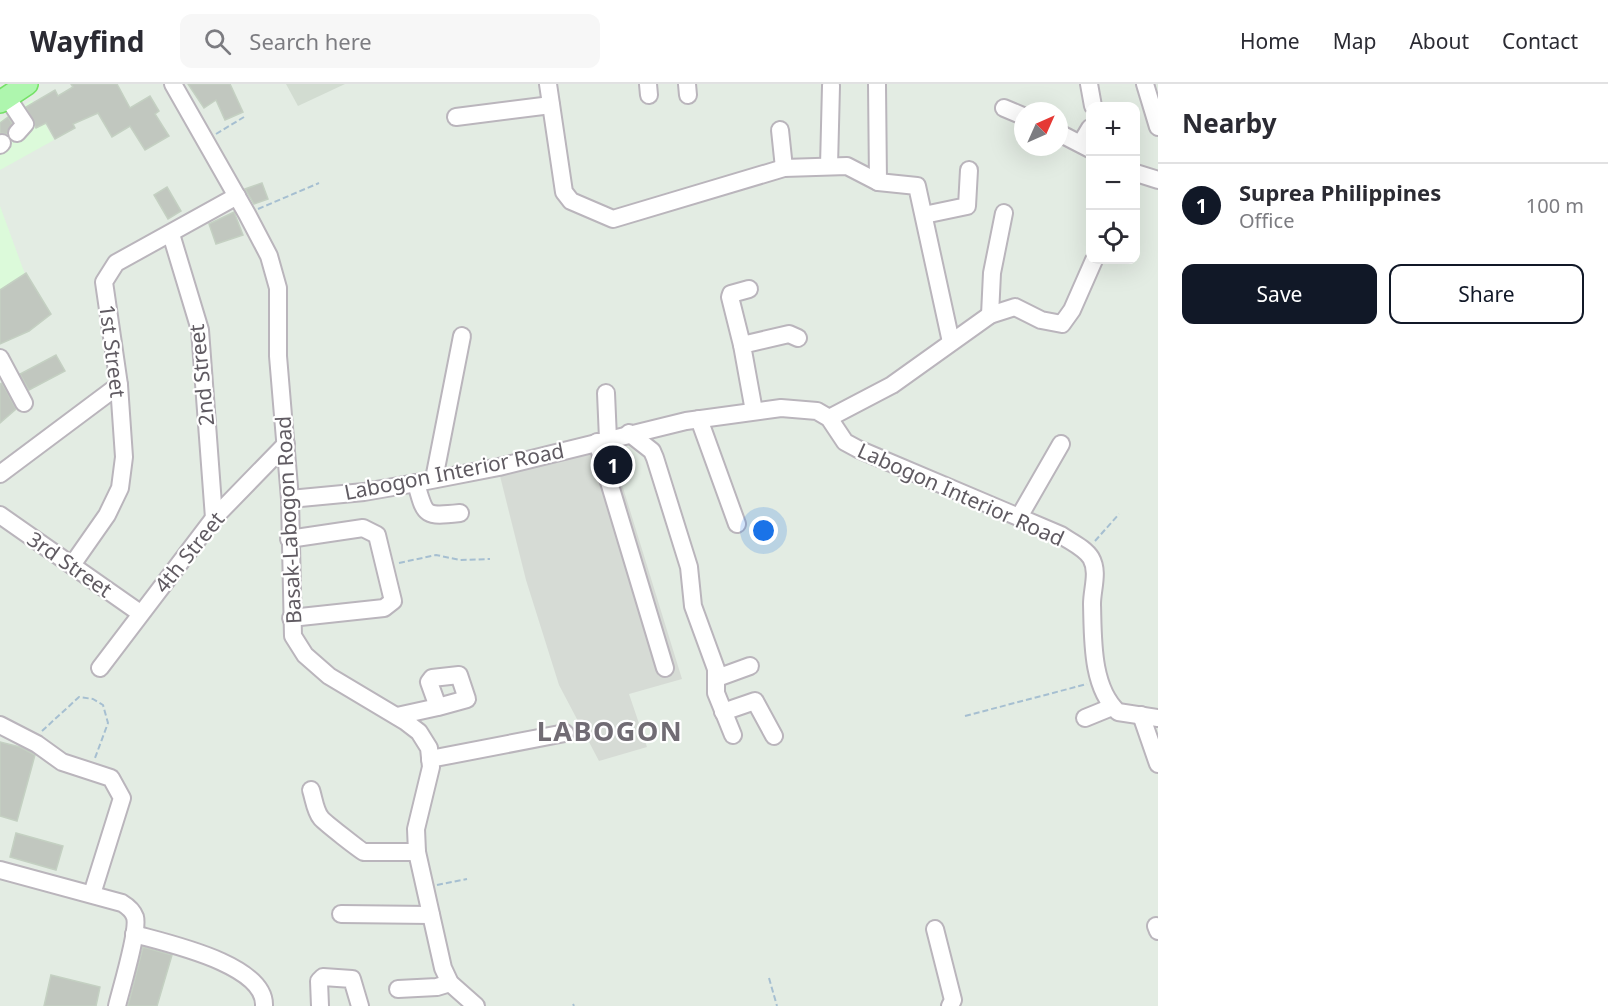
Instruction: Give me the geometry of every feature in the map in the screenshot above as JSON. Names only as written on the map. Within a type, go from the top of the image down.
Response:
[{"type":"main road","points":[[4,100],[27,84]]},
{"type":"street","name":"Basak-Labogon Road","points":[[173,84],[269,256],[278,288],[278,356],[290,499],[289,539],[293,636],[305,655],[329,676],[397,716],[419,732],[429,748],[430,759]]},
{"type":"street","points":[[548,84],[564,192],[571,201],[613,219],[784,168],[847,166],[878,182],[917,186],[951,342]]},
{"type":"street","points":[[1089,84],[1092,102]]},
{"type":"street","points":[[1145,84],[1158,127]]},
{"type":"street","points":[[877,85],[878,182]]},
{"type":"street","points":[[829,166],[831,86]]},
{"type":"street","points":[[4,100],[25,124],[17,133]]},
{"type":"street","points":[[456,117],[551,105]]},
{"type":"street","points":[[1004,108],[1014,112]]},
{"type":"street","points":[[780,130],[784,168]]},
{"type":"street","points":[[1068,137],[1086,146]]},
{"type":"street","points":[[924,215],[967,206],[969,170]]},
{"type":"street","points":[[1140,174],[1158,180]]},
{"type":"street","name":"1st Street","points":[[72,565],[107,515],[120,489],[124,457],[119,385],[104,282],[116,263],[237,196]]},
{"type":"street","points":[[990,315],[992,273],[1004,213]]},
{"type":"street","name":"2nd Street","points":[[171,234],[200,330],[214,518]]},
{"type":"street","points":[[829,418],[892,385],[990,315],[1015,307],[1041,320],[1062,324],[1072,310],[1092,264]]},
{"type":"street","points":[[749,289],[731,294],[730,297],[742,345],[754,411]]},
{"type":"street","points":[[742,345],[789,334],[798,338]]},
{"type":"street","points":[[434,479],[462,336]]},
{"type":"street","points":[[0,358],[24,403]]},
{"type":"street","points":[[0,474],[119,385]]},
{"type":"street","points":[[606,393],[603,441],[665,668]]},
{"type":"street","name":"Labogon Interior Road","points":[[290,499],[364,492],[499,467],[629,433],[699,419],[781,408],[817,411],[829,418],[845,442],[858,449],[1061,535],[1085,552],[1091,559],[1095,573],[1092,603],[1099,681],[1112,706]]},
{"type":"street","points":[[699,419],[738,524]]},
{"type":"street","points":[[629,433],[652,451],[655,458],[689,567],[693,606],[717,678],[716,693],[733,735]]},
{"type":"street","name":"4th Street","points":[[100,668],[214,518],[286,444]]},
{"type":"street","points":[[1019,518],[1061,444]]},
{"type":"street","points":[[416,483],[422,507],[427,512],[436,516],[460,513]]},
{"type":"street","name":"3rd Street","points":[[0,515],[140,613]]},
{"type":"street","points":[[289,539],[363,528],[377,535],[393,601],[390,605],[291,618]]},
{"type":"street","points":[[717,678],[750,666]]},
{"type":"street","points":[[723,712],[755,702],[774,736]]},
{"type":"street","points":[[397,716],[438,706]]},
{"type":"street","points":[[1085,718],[1112,706],[1118,712],[1158,718]]},
{"type":"street","points":[[1141,716],[1158,764]]},
{"type":"street","points":[[0,725],[23,736],[63,762],[111,778],[122,798],[92,894]]},
{"type":"street","points":[[476,1006],[450,983],[442,968],[417,852],[416,829],[431,767],[430,759],[566,733]]},
{"type":"street","points":[[312,790],[322,820],[336,828],[357,849],[364,852],[417,852]]},
{"type":"street","points":[[0,870],[92,894],[122,903],[129,908],[135,918],[134,934],[117,1006]]},
{"type":"street","points":[[341,914],[431,915]]},
{"type":"street","points":[[935,929],[953,1000],[950,1006]]},
{"type":"street","points":[[134,934],[230,964],[251,979],[264,998],[264,1006]]},
{"type":"street","points":[[320,1006],[319,981],[323,977],[352,979],[357,987],[360,1006]]},
{"type":"street","points":[[398,989],[437,987],[450,983]]},
{"type":"path","points":[[206,140],[244,117]]},
{"type":"path","points":[[247,214],[319,183]]},
{"type":"path","points":[[1085,552],[1119,514]]},
{"type":"path","points":[[384,566],[436,555],[460,560],[490,559]]},
{"type":"path","points":[[965,716],[1099,681]]},
{"type":"path","points":[[23,736],[44,729],[79,698],[93,699],[103,705],[108,723],[95,755],[96,772]]},
{"type":"path","points":[[425,887],[467,879]]},
{"type":"path","points":[[769,978],[777,1006]]},
{"type":"shaded area","points":[[286,84],[345,84],[298,106]]},
{"type":"shaded area","points":[[32,100],[54,140],[0,170],[0,121]]},
{"type":"shaded area","points":[[0,206],[26,277],[0,293]]},
{"type":"shaded area","points":[[621,442],[633,475],[620,478],[682,679],[629,694],[647,747],[599,761],[559,685],[526,580],[499,472]]},
{"type":"building","points":[[71,84],[117,84],[130,108],[150,96],[159,111],[155,114],[169,136],[145,150],[130,126],[112,137],[98,113],[73,124],[75,128],[55,139],[46,123],[36,128],[26,107],[55,90],[58,96],[73,87]]},
{"type":"building","points":[[188,84],[230,84],[243,112],[225,120],[216,100],[204,108]]},
{"type":"building","points":[[8,117],[12,123],[7,134],[0,133],[0,123]]},
{"type":"building","points":[[262,183],[268,199],[254,204],[245,189]]},
{"type":"building","points":[[167,187],[181,211],[168,219],[154,195]]},
{"type":"building","points":[[234,212],[243,235],[216,244],[209,224]]},
{"type":"building","points":[[26,273],[51,314],[29,331],[0,344],[0,290]]},
{"type":"building","points":[[56,355],[65,371],[29,390],[20,374]]},
{"type":"building","points":[[2,383],[16,409],[0,423],[0,384]]},
{"type":"building","points":[[0,742],[20,747],[35,755],[17,821],[0,816]]},
{"type":"building","points":[[16,833],[63,846],[56,870],[10,857]]},
{"type":"building","points":[[143,947],[172,955],[157,1006],[128,1006]]},
{"type":"building","points":[[51,975],[100,987],[96,1006],[44,1006]]},
{"type":"place","name":"Suprea Philippines","points":[[613,465]]},
{"type":"district","name":"LABOGON","points":[[610,730]]}]
